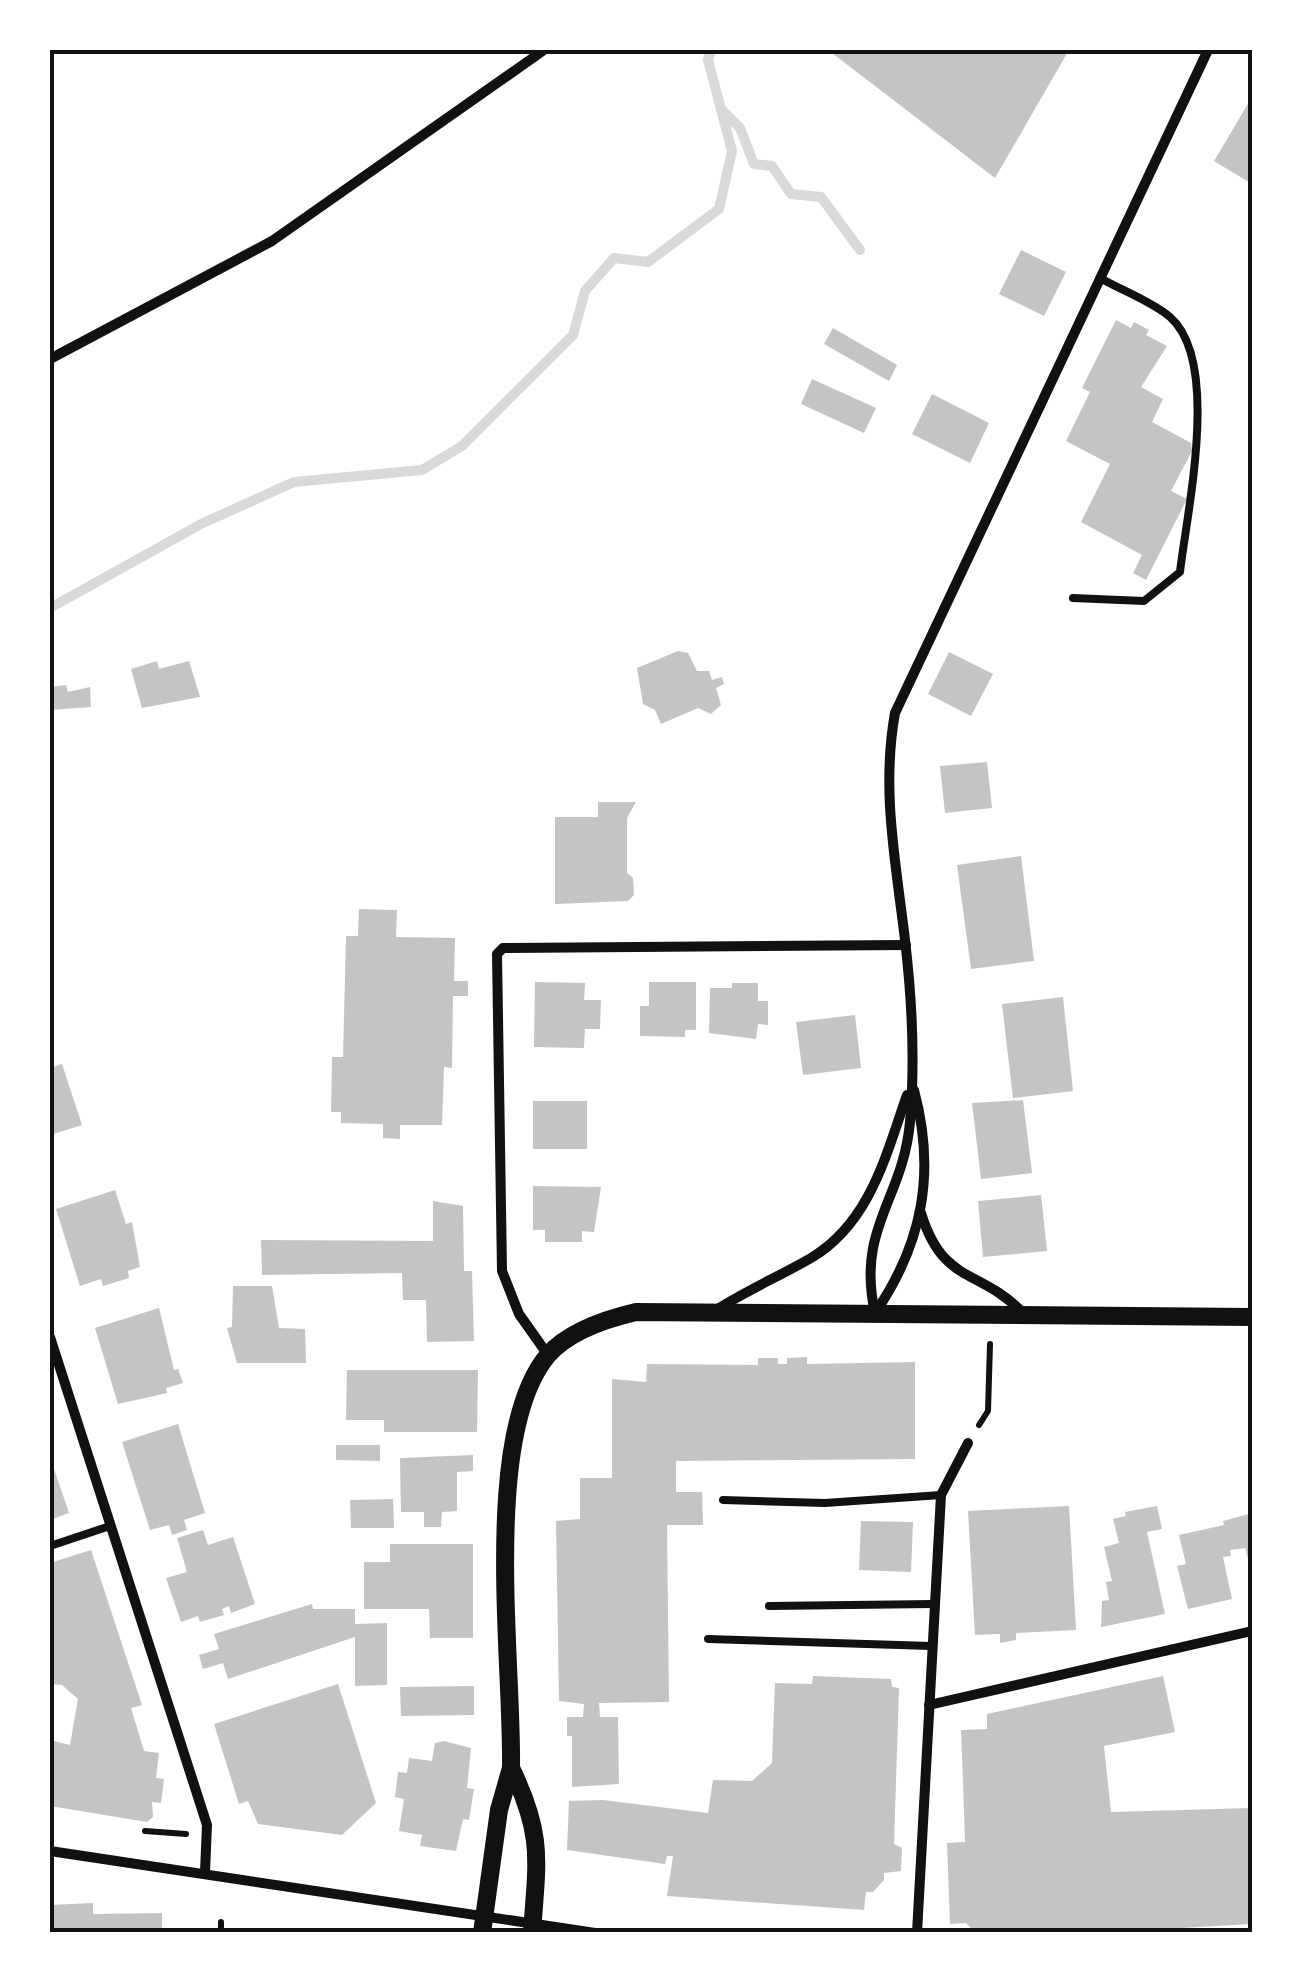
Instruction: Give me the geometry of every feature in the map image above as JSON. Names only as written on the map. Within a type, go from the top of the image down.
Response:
[{"type":"street","points":[[50,358],[272,242],[544,50]]},
{"type":"street","points":[[876,1312],[868,1280],[870,1248],[901,1168],[910,1126],[912,1080],[906,945],[888,805],[887,759],[894,713],[1208,50]]},
{"type":"street","points":[[548,1355],[519,1314],[502,1270],[497,954],[503,948],[906,945]]},
{"type":"street","points":[[876,1312],[907,1261],[920,1210],[926,1136],[912,1080]]},
{"type":"street","points":[[715,1311],[814,1256],[842,1235],[860,1212],[882,1169],[912,1080]]},
{"type":"street","points":[[920,1210],[927,1234],[944,1261],[964,1277],[1004,1294],[1022,1312]]},
{"type":"street","points":[[483,1924],[499,1810],[511,1768],[508,1459],[521,1406],[548,1355],[570,1338],[618,1316],[715,1311],[876,1312],[983,1318],[1022,1312],[1252,1316]]},
{"type":"street","points":[[50,1337],[207,1825],[205,1872]]},
{"type":"street","points":[[917,1933],[940,1495],[968,1444]]},
{"type":"street","points":[[929,1705],[1252,1630]]},
{"type":"street","points":[[511,1768],[533,1812],[538,1855],[532,1928]]},
{"type":"street","points":[[50,1850],[205,1872],[483,1924],[595,1933]]},
{"type":"lane","points":[[1073,598],[1144,601],[1180,572],[1198,404],[1192,351],[1171,318],[1102,279]]},
{"type":"lane","points":[[724,1500],[826,1503],[940,1495]]},
{"type":"lane","points":[[50,1546],[110,1526]]},
{"type":"lane","points":[[769,1606],[933,1604]]},
{"type":"lane","points":[[708,1639],[931,1646]]},
{"type":"path","points":[[988,1411],[990,1344]]},
{"type":"path","points":[[146,1830],[207,1836]]},
{"type":"building","points":[[828,50],[1069,50],[995,178]]},
{"type":"building","points":[[1252,97],[1252,184],[1214,161]]},
{"type":"building","points":[[1021,250],[1066,272],[1044,316],[999,294]]},
{"type":"building","points":[[1116,320],[1131,328],[1134,322],[1149,330],[1146,335],[1167,346],[1141,387],[1163,399],[1152,422],[1191,443],[1192,451],[1171,491],[1187,499],[1146,580],[1133,573],[1142,555],[1081,522],[1110,464],[1066,441],[1090,392],[1082,388]]},
{"type":"building","points":[[833,328],[897,365],[889,381],[824,344]]},
{"type":"building","points":[[812,379],[876,408],[864,433],[801,404]]},
{"type":"building","points":[[932,394],[989,423],[970,463],[912,434]]},
{"type":"building","points":[[678,651],[688,653],[697,671],[709,671],[712,680],[722,677],[724,684],[716,688],[721,705],[711,714],[698,708],[661,724],[655,710],[643,704],[637,668]]},
{"type":"building","points":[[949,652],[993,674],[971,716],[928,694]]},
{"type":"building","points":[[157,661],[159,669],[189,661],[200,697],[142,708],[131,669]]},
{"type":"building","points":[[66,685],[68,692],[90,687],[91,707],[50,710],[50,687]]},
{"type":"building","points":[[987,762],[992,808],[945,813],[940,766]]},
{"type":"building","points":[[598,802],[636,802],[627,818],[627,873],[633,878],[634,895],[628,901],[555,904],[555,817],[598,817]]},
{"type":"building","points":[[1021,856],[1034,961],[971,969],[957,865]]},
{"type":"building","points":[[359,909],[397,910],[396,937],[455,938],[454,981],[468,981],[468,996],[453,996],[452,1068],[444,1067],[442,1125],[400,1125],[400,1139],[383,1138],[383,1124],[341,1123],[341,1112],[331,1112],[332,1057],[343,1057],[346,936],[358,936]]},
{"type":"building","points":[[535,982],[585,983],[584,1000],[601,1000],[600,1029],[585,1029],[584,1048],[534,1047]]},
{"type":"building","points":[[649,982],[696,982],[696,1030],[685,1030],[685,1037],[640,1036],[640,1006],[649,1006]]},
{"type":"building","points":[[732,983],[758,983],[758,1001],[768,1001],[768,1025],[758,1024],[756,1039],[709,1033],[710,988],[732,988]]},
{"type":"building","points":[[1063,997],[1073,1091],[1013,1098],[1002,1004]]},
{"type":"building","points":[[855,1015],[861,1068],[803,1075],[796,1022]]},
{"type":"building","points":[[62,1064],[82,1125],[50,1135],[50,1068]]},
{"type":"building","points":[[1023,1100],[1032,1173],[981,1179],[972,1103]]},
{"type":"building","points":[[533,1101],[587,1101],[587,1149],[533,1149]]},
{"type":"building","points":[[533,1186],[601,1187],[594,1232],[582,1231],[582,1242],[545,1242],[545,1230],[533,1230]]},
{"type":"building","points":[[115,1190],[126,1224],[132,1222],[140,1267],[128,1271],[129,1278],[103,1286],[101,1279],[80,1286],[56,1209]]},
{"type":"building","points":[[1041,1195],[1047,1251],[983,1257],[978,1201]]},
{"type":"building","points":[[433,1201],[463,1206],[464,1271],[472,1271],[474,1341],[427,1342],[426,1300],[403,1300],[402,1273],[262,1275],[261,1240],[433,1241]]},
{"type":"building","points":[[233,1286],[272,1286],[279,1328],[305,1329],[306,1363],[237,1363],[227,1328],[232,1327]]},
{"type":"building","points":[[159,1308],[174,1370],[178,1369],[183,1383],[166,1388],[167,1393],[118,1404],[95,1328]]},
{"type":"building","points":[[807,1357],[807,1364],[915,1362],[915,1459],[676,1461],[676,1492],[702,1492],[703,1525],[667,1525],[669,1702],[599,1703],[600,1717],[618,1717],[619,1784],[572,1787],[572,1736],[567,1736],[567,1717],[583,1717],[584,1704],[559,1701],[556,1521],[580,1519],[580,1478],[612,1478],[612,1379],[646,1382],[647,1364],[758,1365],[758,1358],[778,1358],[778,1364],[787,1364],[787,1358]]},
{"type":"building","points":[[347,1370],[478,1370],[477,1432],[384,1432],[384,1420],[346,1420]]},
{"type":"building","points":[[178,1424],[205,1513],[184,1520],[187,1530],[172,1535],[169,1525],[150,1530],[122,1442]]},
{"type":"building","points":[[336,1445],[380,1445],[380,1461],[336,1460]]},
{"type":"building","points":[[473,1455],[473,1471],[457,1472],[457,1511],[442,1512],[441,1527],[424,1527],[424,1512],[401,1512],[400,1458]]},
{"type":"building","points":[[50,1457],[69,1513],[50,1520]]},
{"type":"building","points":[[393,1499],[394,1528],[351,1528],[350,1500]]},
{"type":"building","points":[[1069,1506],[1076,1630],[1016,1633],[1016,1640],[1000,1643],[1000,1634],[975,1635],[968,1511]]},
{"type":"building","points":[[1157,1506],[1162,1529],[1147,1532],[1165,1614],[1101,1627],[1102,1601],[1109,1600],[1106,1582],[1112,1581],[1104,1547],[1119,1543],[1113,1519],[1126,1516],[1125,1512]]},
{"type":"building","points":[[1252,1513],[1252,1572],[1245,1548],[1230,1550],[1231,1556],[1223,1557],[1232,1599],[1188,1609],[1177,1566],[1186,1564],[1179,1535],[1224,1525],[1223,1521]]},
{"type":"building","points":[[861,1521],[913,1522],[911,1572],[859,1570]]},
{"type":"building","points":[[203,1530],[208,1545],[233,1537],[255,1604],[231,1613],[229,1606],[222,1609],[224,1615],[200,1622],[198,1616],[181,1622],[166,1578],[187,1572],[177,1538]]},
{"type":"building","points":[[390,1544],[473,1544],[473,1638],[430,1638],[429,1609],[364,1609],[364,1562],[390,1562]]},
{"type":"building","points":[[91,1550],[142,1705],[131,1708],[144,1751],[159,1753],[156,1778],[164,1779],[161,1803],[152,1802],[153,1817],[147,1822],[50,1806],[50,1740],[70,1745],[78,1699],[62,1685],[50,1684],[50,1563]]},
{"type":"building","points":[[312,1604],[313,1609],[355,1609],[355,1624],[387,1623],[387,1685],[355,1686],[355,1637],[228,1679],[223,1663],[203,1669],[199,1655],[219,1649],[214,1634]]},
{"type":"building","points":[[813,1676],[891,1679],[892,1687],[899,1688],[894,1844],[902,1848],[901,1871],[884,1873],[884,1880],[873,1892],[866,1892],[864,1910],[667,1896],[673,1856],[667,1856],[665,1864],[567,1850],[569,1801],[603,1800],[708,1813],[713,1780],[752,1781],[772,1763],[775,1683],[812,1684]]},
{"type":"building","points":[[1163,1676],[1175,1732],[1104,1746],[1111,1812],[1252,1808],[1252,1924],[1092,1933],[976,1933],[966,1923],[950,1924],[947,1843],[965,1842],[961,1730],[987,1729],[987,1714]]},
{"type":"building","points":[[338,1684],[376,1803],[342,1835],[258,1824],[248,1801],[239,1804],[214,1724]]},
{"type":"building","points":[[474,1686],[474,1715],[401,1716],[400,1687]]},
{"type":"building","points":[[444,1741],[471,1748],[467,1788],[474,1789],[469,1820],[463,1819],[456,1851],[420,1846],[422,1835],[399,1831],[404,1799],[395,1797],[398,1772],[407,1773],[409,1758],[432,1761],[435,1743]]},
{"type":"building","points":[[93,1903],[93,1914],[162,1913],[162,1933],[50,1933],[50,1905]]},
{"type":"waterway","points":[[50,608],[201,524],[294,482],[422,470],[462,446],[573,335],[585,291],[614,258],[648,262],[719,209],[732,151],[708,60],[711,50]]},
{"type":"waterway","points":[[721,109],[740,128],[754,164],[772,166],[791,194],[821,197],[860,250]]}]
